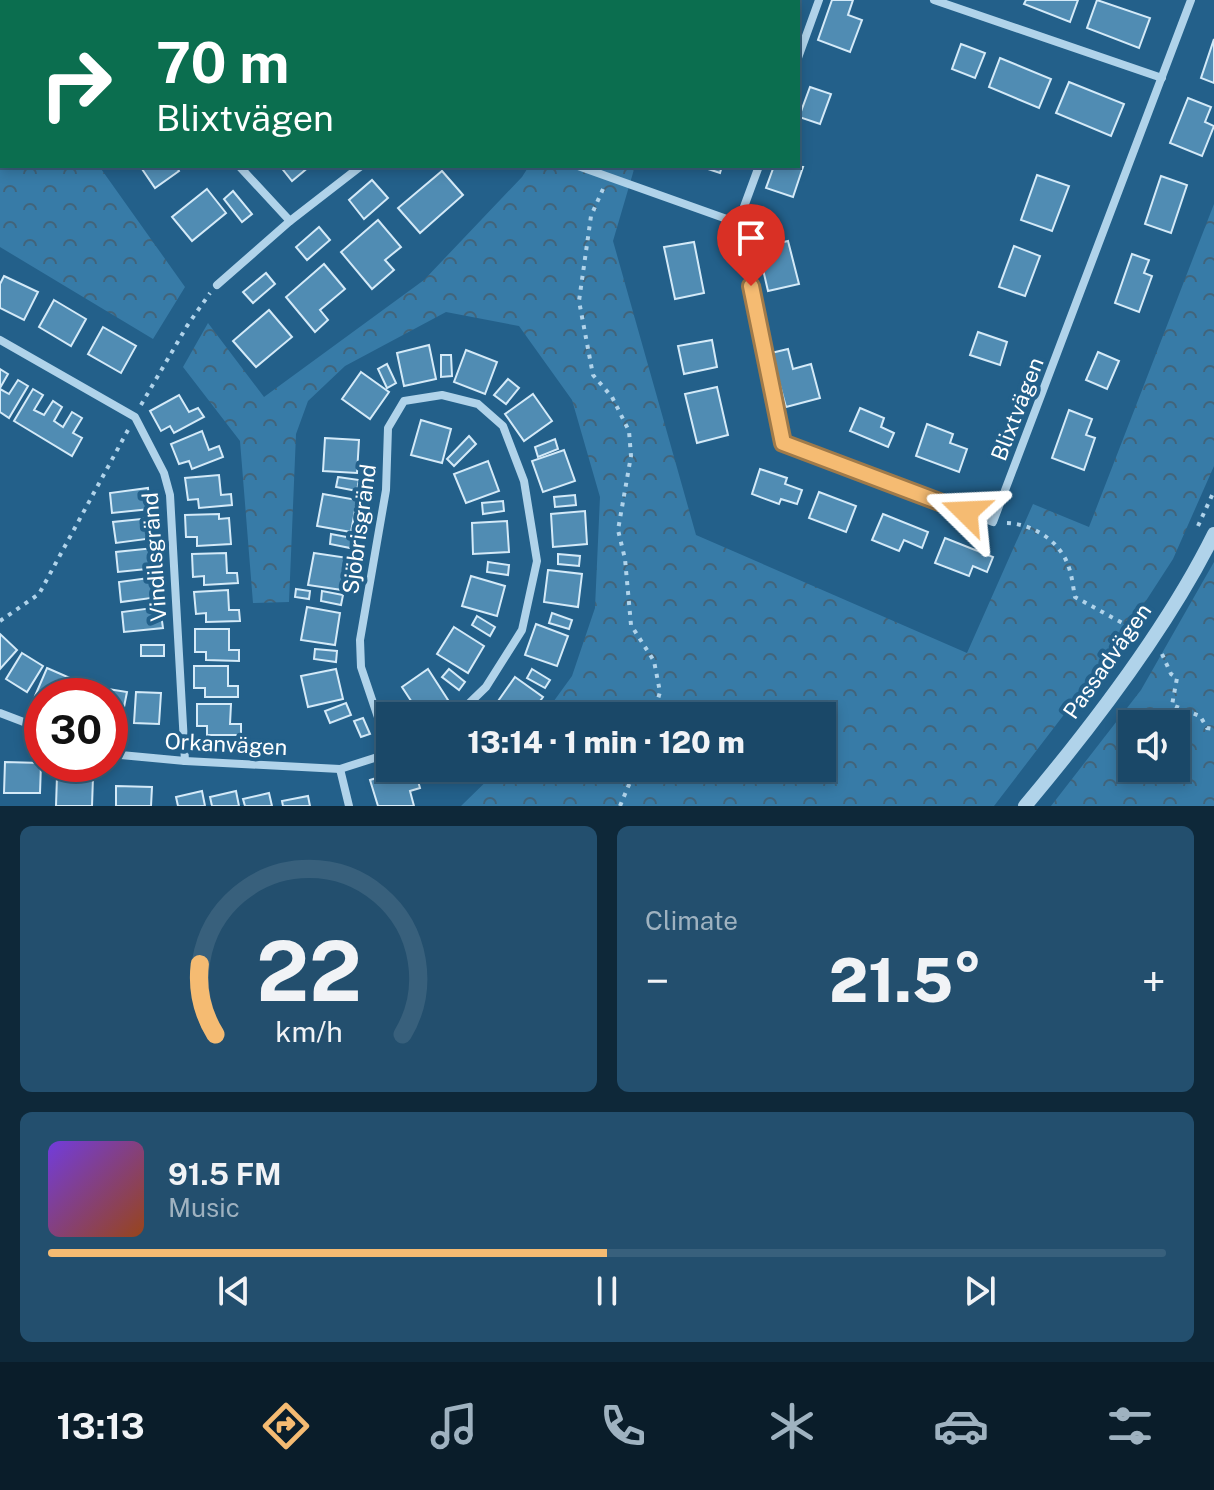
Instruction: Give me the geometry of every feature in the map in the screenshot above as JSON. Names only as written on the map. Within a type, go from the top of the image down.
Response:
[{"type":"street","points":[[800,52],[819,0]]},
{"type":"street","points":[[934,0],[1162,78]]},
{"type":"street","name":"Blixtvägen","points":[[738,223],[783,443],[993,522],[1191,0]]},
{"type":"street","points":[[241,168],[290,221]]},
{"type":"street","points":[[217,285],[290,221],[358,168]]},
{"type":"street","points":[[584,168],[738,223],[758,168]]},
{"type":"street","points":[[0,340],[135,417]]},
{"type":"street","name":"Sjöbrisgränd","points":[[376,711],[361,667],[360,640],[386,490],[388,428],[404,401],[442,395],[478,404],[503,426],[524,481],[537,561],[522,630],[486,687],[470,702]]},
{"type":"street","name":"Vindilsgränd","points":[[135,417],[164,473],[170,495],[185,761]]},
{"type":"street","name":"Passadvägen","points":[[1025,806],[1069,754],[1214,534]]},
{"type":"street","points":[[0,713],[24,722]]},
{"type":"street","name":"Orkanvägen","points":[[128,756],[340,769]]},
{"type":"street","name":"Sjöbrisgränd","points":[[340,769],[376,757]]},
{"type":"street","points":[[340,769],[349,806]]},
{"type":"path","points":[[609,177],[591,216],[579,301],[593,375],[612,397],[629,431],[631,456],[618,530],[625,559],[631,625],[654,661],[660,692],[657,702]]},
{"type":"path","points":[[0,621],[39,594],[187,326],[217,285]]},
{"type":"path","points":[[1196,529],[1214,491]]},
{"type":"path","points":[[1024,524],[1058,545],[1068,565],[1075,597],[1145,637],[1165,658],[1171,674],[1177,678],[1172,705],[1200,716],[1207,728],[1214,729]]},
{"type":"path","points":[[620,806],[630,782]]},
{"type":"green space","points":[[0,168],[100,168],[185,287],[153,339],[0,247]]},
{"type":"green space","points":[[528,168],[634,168],[613,241],[696,535],[967,653],[1033,504],[1089,527],[1214,204],[1214,466],[1173,559],[1118,644],[994,806],[461,806],[486,782],[836,782],[836,702],[553,702],[572,676],[595,608],[600,497],[572,400],[519,326],[446,312],[345,366],[308,401],[296,434],[289,602],[253,603],[240,441],[183,367],[208,323],[264,397],[424,280]]},
{"type":"green space","points":[[1214,562],[1214,806],[1051,806],[1118,720],[1118,782],[1190,782],[1190,710],[1125,710],[1141,690]]},
{"type":"building","points":[[832,0],[853,0],[848,15],[862,20],[850,52],[818,40]]},
{"type":"building","points":[[1026,0],[1078,0],[1070,22],[1024,4]]},
{"type":"building","points":[[1097,0],[1150,18],[1139,48],[1087,28]]},
{"type":"building","points":[[1214,39],[1214,83],[1201,78]]},
{"type":"building","points":[[961,44],[985,53],[975,78],[952,69]]},
{"type":"building","points":[[1000,58],[1051,79],[1039,108],[989,87]]},
{"type":"building","points":[[1069,82],[1124,104],[1111,136],[1056,113]]},
{"type":"building","points":[[810,87],[831,94],[820,124],[800,117]]},
{"type":"building","points":[[1188,98],[1211,107],[1205,122],[1214,126],[1202,156],[1170,143]]},
{"type":"building","points":[[803,167],[793,197],[766,188],[773,168]]},
{"type":"building","points":[[141,168],[177,168],[179,171],[155,188]]},
{"type":"building","points":[[282,168],[308,168],[292,181]]},
{"type":"building","points":[[705,168],[721,168],[720,173]]},
{"type":"building","points":[[442,171],[463,195],[420,233],[398,208]]},
{"type":"building","points":[[1037,175],[1069,186],[1052,231],[1021,220]]},
{"type":"building","points":[[1161,176],[1187,185],[1171,233],[1145,224]]},
{"type":"building","points":[[372,180],[388,198],[364,219],[349,200]]},
{"type":"building","points":[[207,189],[226,213],[192,241],[172,217]]},
{"type":"building","points":[[233,191],[252,214],[242,222],[224,199]]},
{"type":"building","points":[[378,220],[401,247],[385,260],[394,270],[372,289],[341,252]]},
{"type":"building","points":[[319,227],[330,240],[307,260],[296,247]]},
{"type":"building","points":[[772,232],[775,244],[788,241],[799,284],[768,291],[755,235]]},
{"type":"building","points":[[694,242],[704,293],[675,299],[664,247]]},
{"type":"building","points":[[1014,246],[1040,256],[1025,296],[999,287]]},
{"type":"building","points":[[1132,254],[1149,260],[1144,273],[1152,276],[1139,312],[1115,303]]},
{"type":"building","points":[[324,264],[345,289],[320,310],[328,320],[315,332],[286,297]]},
{"type":"building","points":[[266,273],[275,284],[253,303],[243,292]]},
{"type":"building","points":[[4,276],[38,292],[24,320],[0,308],[0,284]]},
{"type":"building","points":[[54,300],[86,319],[71,346],[39,327]]},
{"type":"building","points":[[269,310],[292,337],[256,367],[233,341]]},
{"type":"building","points":[[103,327],[136,346],[121,373],[88,354]]},
{"type":"building","points":[[978,332],[1007,342],[1000,365],[970,355]]},
{"type":"building","points":[[712,340],[717,367],[684,374],[678,346]]},
{"type":"building","points":[[429,345],[436,379],[404,386],[397,353]]},
{"type":"building","points":[[788,349],[793,369],[811,364],[820,398],[786,407],[771,353]]},
{"type":"building","points":[[466,350],[497,362],[485,394],[454,382]]},
{"type":"building","points":[[1098,352],[1119,361],[1107,389],[1086,380]]},
{"type":"building","points":[[441,355],[451,355],[452,376],[441,377]]},
{"type":"building","points":[[387,364],[396,383],[387,388],[378,369]]},
{"type":"building","points":[[0,369],[8,374],[0,388]]},
{"type":"building","points":[[361,372],[389,392],[370,419],[342,399]]},
{"type":"building","points":[[508,379],[519,388],[506,404],[494,395]]},
{"type":"building","points":[[18,380],[28,386],[9,418],[0,412],[0,389],[9,394]]},
{"type":"building","points":[[717,387],[728,435],[697,443],[685,394]]},
{"type":"building","points":[[33,389],[43,395],[34,410],[44,415],[53,401],[62,407],[54,421],[63,427],[72,412],[82,418],[73,433],[82,438],[72,456],[14,421]]},
{"type":"building","points":[[533,394],[552,421],[524,441],[505,414]]},
{"type":"building","points":[[179,395],[189,412],[198,408],[204,417],[174,433],[170,426],[161,431],[150,411]]},
{"type":"building","points":[[860,408],[884,418],[881,427],[894,433],[888,447],[850,431]]},
{"type":"building","points":[[1069,410],[1092,419],[1086,435],[1095,438],[1084,470],[1052,458]]},
{"type":"building","points":[[421,420],[451,429],[442,463],[411,455]]},
{"type":"building","points":[[927,424],[953,434],[950,443],[967,449],[959,472],[916,456]]},
{"type":"building","points":[[202,431],[209,450],[219,446],[223,457],[192,469],[189,461],[179,464],[171,444]]},
{"type":"building","points":[[469,436],[476,444],[454,466],[447,459]]},
{"type":"building","points":[[325,438],[359,440],[357,473],[323,471]]},
{"type":"building","points":[[555,439],[558,449],[538,457],[535,447]]},
{"type":"building","points":[[564,450],[575,481],[543,492],[532,461]]},
{"type":"building","points":[[488,461],[499,491],[466,503],[454,474]]},
{"type":"building","points":[[760,469],[787,478],[785,484],[802,490],[797,504],[781,499],[779,504],[752,494]]},
{"type":"building","points":[[219,475],[221,495],[231,494],[232,505],[199,508],[198,499],[188,500],[185,478]]},
{"type":"building","points":[[338,477],[359,480],[357,491],[336,487]]},
{"type":"building","points":[[148,488],[150,509],[112,513],[110,493]]},
{"type":"building","points":[[819,492],[856,506],[846,532],[809,518]]},
{"type":"building","points":[[323,494],[357,500],[351,532],[317,526]]},
{"type":"building","points":[[575,495],[576,505],[555,507],[554,497]]},
{"type":"building","points":[[503,501],[504,511],[483,514],[482,503]]},
{"type":"building","points":[[585,511],[587,544],[553,547],[551,514]]},
{"type":"building","points":[[219,514],[219,519],[229,518],[231,544],[197,546],[197,537],[186,537],[185,515]]},
{"type":"building","points":[[883,514],[928,532],[922,548],[904,540],[899,551],[872,540]]},
{"type":"building","points":[[151,518],[154,538],[116,543],[113,522]]},
{"type":"building","points":[[507,521],[509,552],[473,554],[472,523]]},
{"type":"building","points":[[331,534],[352,538],[350,548],[330,544]]},
{"type":"building","points":[[945,538],[993,557],[987,572],[973,566],[969,576],[935,563]]},
{"type":"building","points":[[154,548],[156,568],[118,572],[116,552]]},
{"type":"building","points":[[226,553],[227,573],[237,573],[238,583],[204,585],[204,576],[193,577],[192,554]]},
{"type":"building","points":[[314,553],[348,558],[342,590],[308,585]]},
{"type":"building","points":[[558,554],[580,556],[579,566],[558,564]]},
{"type":"building","points":[[488,562],[509,565],[508,575],[487,572]]},
{"type":"building","points":[[548,570],[582,574],[578,607],[544,602]]},
{"type":"building","points":[[471,576],[505,586],[497,616],[462,606]]},
{"type":"building","points":[[157,577],[159,597],[121,602],[119,582]]},
{"type":"building","points":[[296,589],[310,591],[309,599],[295,597]]},
{"type":"building","points":[[228,590],[229,610],[239,610],[240,621],[206,622],[206,613],[196,614],[194,592]]},
{"type":"building","points":[[322,591],[343,595],[341,605],[321,601]]},
{"type":"building","points":[[160,607],[163,628],[124,632],[122,612]]},
{"type":"building","points":[[307,607],[340,613],[335,645],[301,640]]},
{"type":"building","points":[[552,613],[572,620],[569,629],[549,623]]},
{"type":"building","points":[[477,616],[495,627],[490,636],[472,625]]},
{"type":"building","points":[[536,624],[568,636],[557,666],[525,655]]},
{"type":"building","points":[[454,627],[484,646],[468,673],[437,654]]},
{"type":"building","points":[[195,629],[229,629],[229,650],[239,650],[239,661],[206,660],[206,652],[195,652]]},
{"type":"building","points":[[0,634],[17,650],[0,669]]},
{"type":"building","points":[[141,645],[164,645],[164,656],[141,656]]},
{"type":"building","points":[[315,649],[337,651],[336,662],[314,659]]},
{"type":"building","points":[[22,653],[43,666],[36,678],[24,678],[24,690],[6,679]]},
{"type":"building","points":[[194,666],[228,666],[228,686],[238,686],[238,697],[205,697],[205,688],[194,688]]},
{"type":"building","points":[[47,668],[70,678],[43,678]]},
{"type":"building","points":[[336,669],[343,699],[308,707],[301,676]]},
{"type":"building","points":[[428,669],[448,700],[412,702],[402,687]]},
{"type":"building","points":[[449,669],[465,682],[459,690],[442,677]]},
{"type":"building","points":[[532,669],[550,680],[545,688],[527,678]]},
{"type":"building","points":[[515,677],[543,697],[539,702],[497,702]]},
{"type":"building","points":[[136,692],[161,693],[159,724],[134,723]]},
{"type":"building","points":[[346,703],[351,715],[330,723],[325,711]]},
{"type":"building","points":[[197,704],[231,704],[230,724],[241,724],[241,735],[207,735],[207,726],[197,726]]},
{"type":"building","points":[[363,718],[370,734],[361,737],[354,721]]},
{"type":"building","points":[[5,762],[24,763],[24,782],[40,782],[40,793],[4,793]]},
{"type":"building","points":[[370,780],[418,782],[420,788],[410,791],[414,806],[378,806]]},
{"type":"building","points":[[57,782],[93,782],[92,806],[56,806]]},
{"type":"building","points":[[116,786],[152,787],[151,806],[116,806]]},
{"type":"building","points":[[202,791],[205,806],[178,806],[176,797]]},
{"type":"building","points":[[236,791],[239,806],[212,806],[210,797]]},
{"type":"building","points":[[269,793],[272,806],[245,806],[243,799]]},
{"type":"building","points":[[308,796],[310,806],[283,806],[282,801]]},
{"type":"route","points":[[751,286],[783,443],[966,512]]}]
